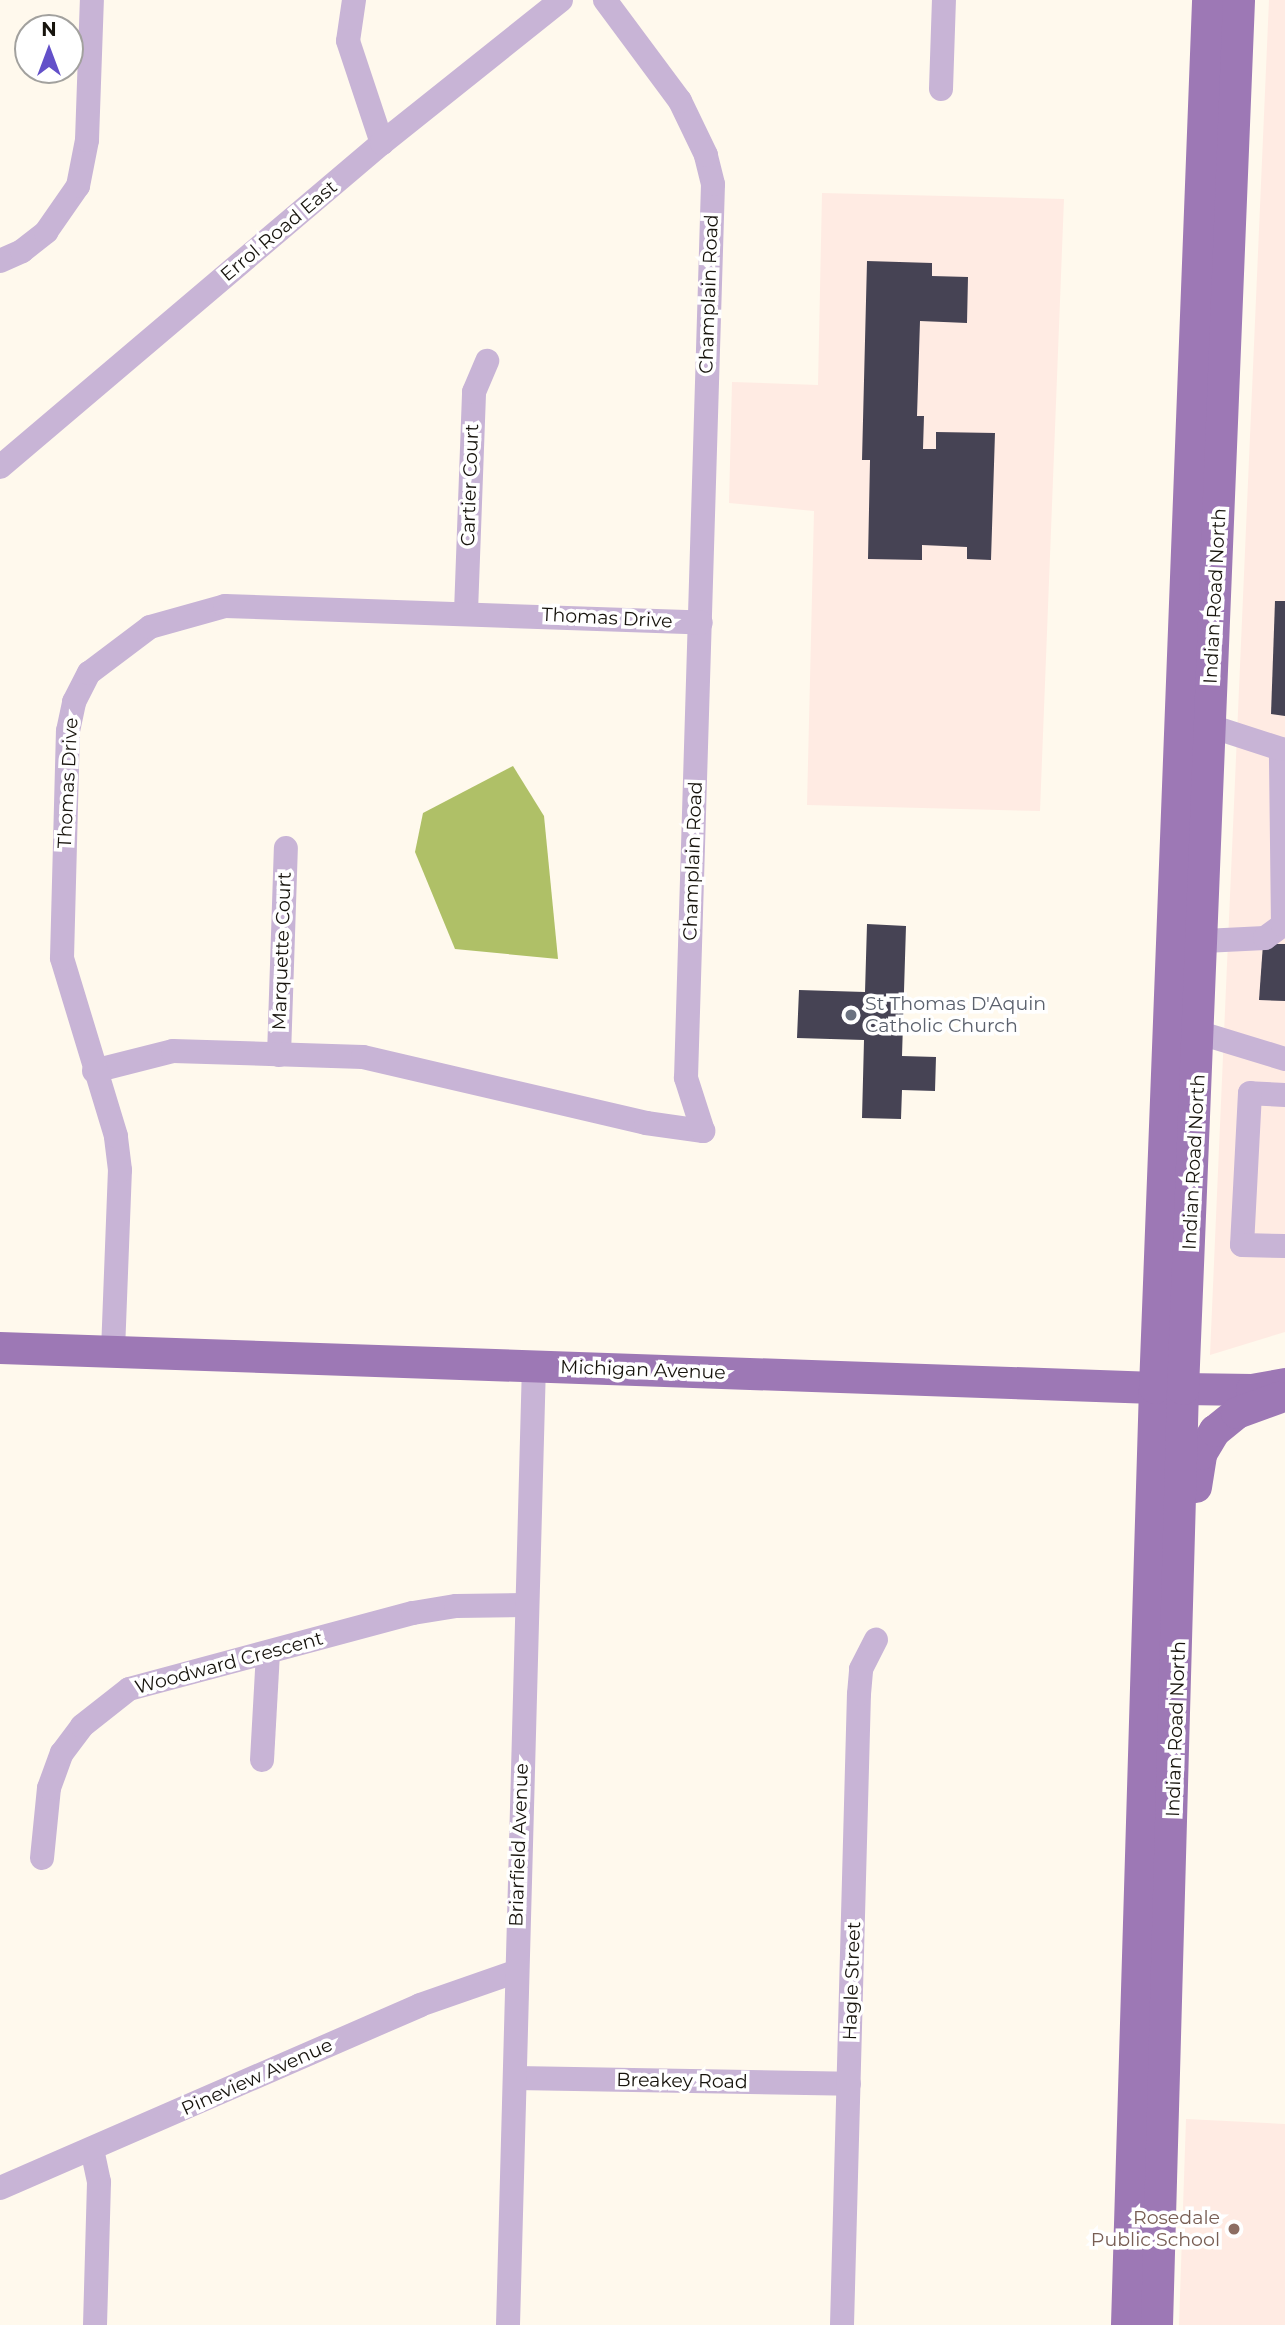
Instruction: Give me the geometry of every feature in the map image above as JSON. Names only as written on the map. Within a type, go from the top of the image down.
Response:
[{"type":"main road","name":"Indian Road North","points":[[1127,2325],[1169,1389],[1208,0]]},
{"type":"main road","name":"Indian Road North","points":[[1157,2325],[1181,1560],[1169,1389],[1200,1033],[1239,0]]},
{"type":"main road","name":"Michigan Avenue","points":[[0,1348],[1169,1389],[1252,1390],[1285,1384]]},
{"type":"main road","points":[[1181,1560],[1199,1462],[1207,1442],[1237,1412],[1285,1396]]},
{"type":"street","points":[[0,261],[22,251],[46,232],[78,186],[87,140],[92,0]]},
{"type":"street","points":[[354,0],[348,41],[382,143]]},
{"type":"street","name":"Errol Road East","points":[[0,467],[382,143],[561,0]]},
{"type":"street","name":"Champlain Road","points":[[94,1071],[173,1051],[382,1060],[646,1123],[703,1131],[686,1078],[713,184],[706,155],[680,101],[605,0]]},
{"type":"street","points":[[941,89],[944,0]]},
{"type":"street","name":"Cartier Court","points":[[466,612],[474,392],[487,361]]},
{"type":"street","name":"Thomas Drive","points":[[113,1351],[120,1170],[116,1136],[94,1071],[62,958],[68,731],[74,702],[89,673],[150,627],[225,606],[466,612],[701,623]]},
{"type":"street","points":[[1204,941],[1265,938],[1283,925],[1281,749],[1210,726]]},
{"type":"street","name":"Marquette Court","points":[[279,1055],[286,848]]},
{"type":"street","points":[[1200,1033],[1250,1051],[1285,1059]]},
{"type":"street","points":[[1250,1051],[1242,1245],[1285,1246]]},
{"type":"street","points":[[1250,1093],[1285,1096]]},
{"type":"street","name":"Briarfield Avenue","points":[[508,2325],[516,2078],[515,1972],[534,1366]]},
{"type":"street","name":"Woodward Crescent","points":[[41,1858],[53,1771],[82,1726],[113,1699],[152,1680],[438,1608],[526,1605]]},
{"type":"street","name":"Hagle Street","points":[[842,2325],[859,1695],[862,1670],[876,1640]]},
{"type":"street","points":[[262,1760],[268,1652]]},
{"type":"street","name":"Pineview Avenue","points":[[0,2188],[420,2005],[515,1972]]},
{"type":"street","name":"Breakey Road","points":[[516,2078],[849,2084]]},
{"type":"street","points":[[92,2149],[99,2182],[95,2325]]},
{"type":"shaded area","points":[[1269,0],[1285,0],[1285,1332],[1210,1355]]},
{"type":"shaded area","points":[[822,193],[1064,199],[1040,811],[807,805],[814,511],[729,503],[732,382],[818,385]]},
{"type":"shaded area","name":"Rosedale Public School","points":[[1186,2119],[1285,2124],[1285,2325],[1179,2325]]},
{"type":"green space","points":[[513,766],[544,816],[558,959],[455,949],[415,852],[423,813]]},
{"type":"building","points":[[867,261],[932,263],[932,276],[968,277],[967,323],[920,321],[917,416],[924,416],[923,449],[936,449],[936,432],[995,433],[991,560],[967,559],[967,547],[922,545],[922,560],[868,559],[870,460],[862,460]]},
{"type":"building","points":[[1275,601],[1285,601],[1285,716],[1271,714]]},
{"type":"building","name":"St Thomas D'Aquin Catholic Church","points":[[867,924],[906,926],[902,1056],[936,1057],[935,1091],[902,1090],[901,1119],[862,1118],[864,1040],[797,1038],[799,990],[865,992]]},
{"type":"building","points":[[1263,944],[1285,944],[1285,1001],[1259,1000]]},
{"type":"place","name":"St Thomas D'Aquin Catholic Church","points":[[851,1015]]},
{"type":"place","name":"Rosedale Public School","points":[[1234,2229]]}]
